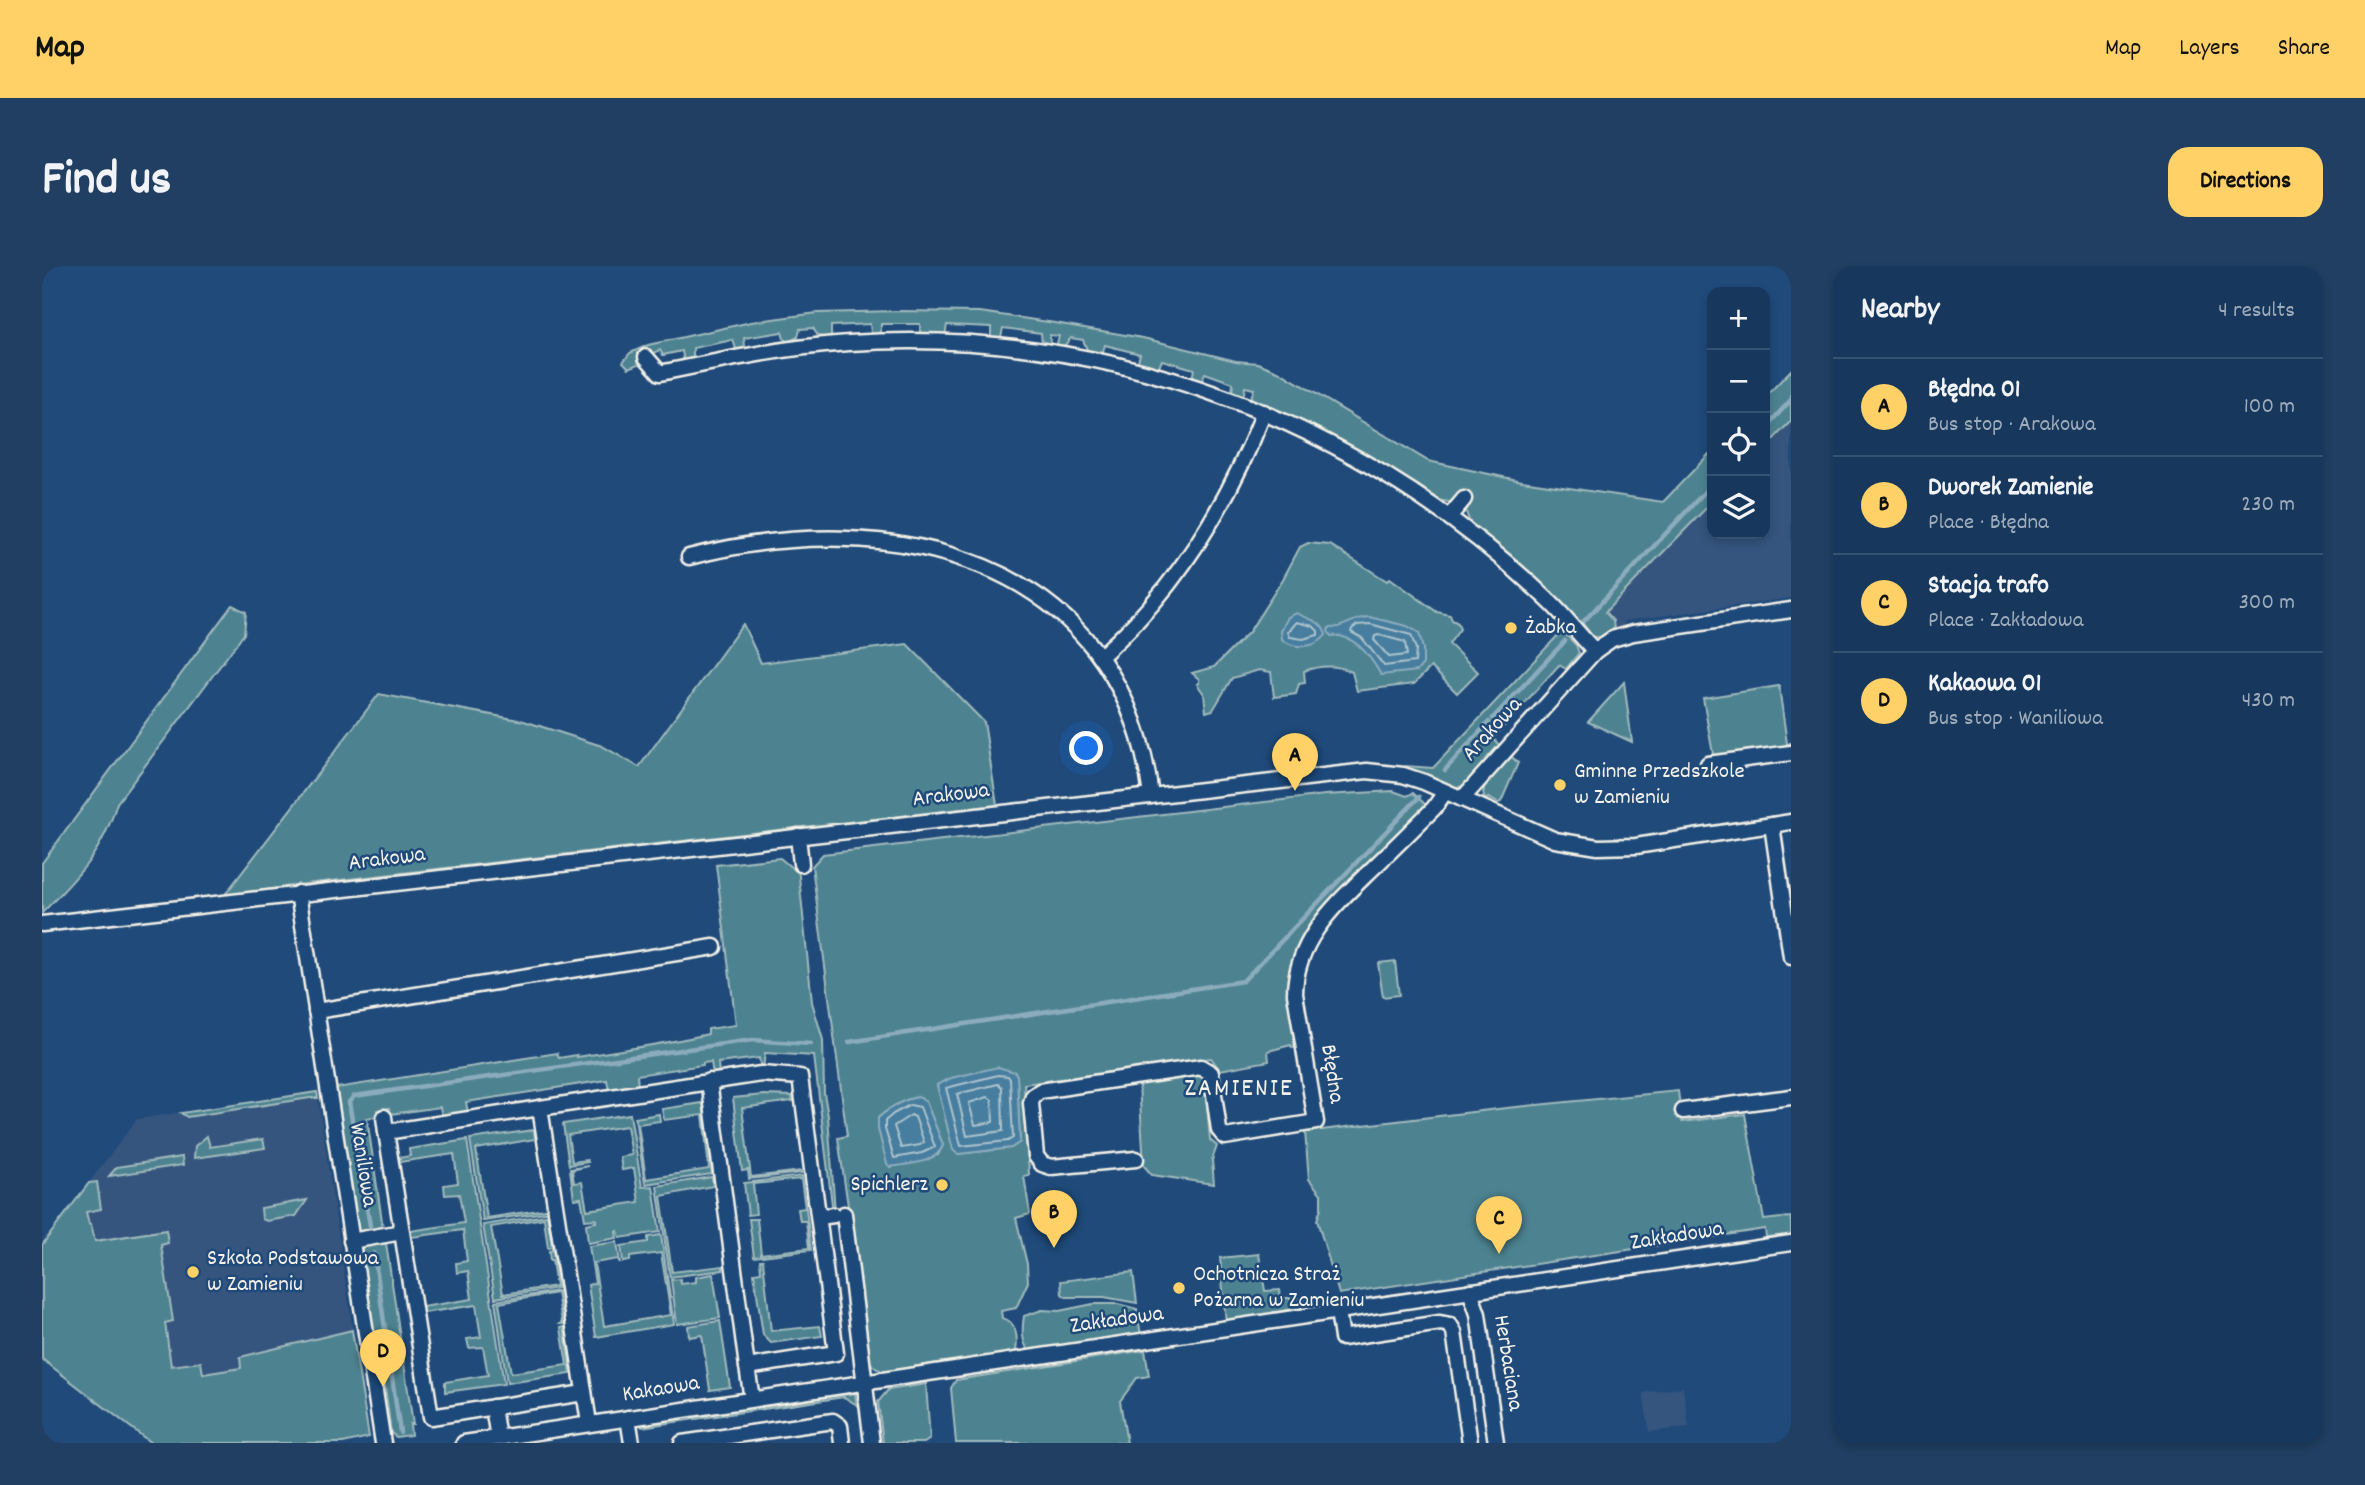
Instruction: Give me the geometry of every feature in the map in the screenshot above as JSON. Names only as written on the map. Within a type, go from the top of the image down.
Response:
[{"type":"street","points":[[1074,356],[1078,340]]},
{"type":"street","points":[[646,357],[660,373],[773,351],[871,342],[953,342],[1006,346],[1074,356],[1121,365],[1175,380],[1265,412],[1365,461],[1449,517],[1507,564],[1550,602],[1595,652]]},
{"type":"street","points":[[1101,656],[1139,621],[1193,551],[1238,475],[1265,412]]},
{"type":"street","points":[[1449,517],[1464,499]]},
{"type":"street","points":[[689,557],[737,547],[816,540],[882,542],[942,552],[986,566],[1031,590],[1062,615],[1101,656],[1124,699],[1139,736],[1151,796]]},
{"type":"street","name":"Arakowa","points":[[42,924],[1373,771],[1403,775],[1462,799],[1595,652],[1612,639],[1633,633],[1791,610]]},
{"type":"street","points":[[1708,764],[1791,753]]},
{"type":"street","name":"Błędna","points":[[1136,1159],[1051,1167],[1042,1164],[1036,1156],[1031,1103],[1033,1096],[1040,1091],[1201,1067],[1211,1073],[1219,1130],[1225,1137],[1316,1122],[1295,994],[1297,973],[1304,953],[1315,929],[1332,908],[1434,808],[1445,792]]},
{"type":"street","points":[[1462,799],[1555,840],[1598,847],[1636,846],[1791,822]]},
{"type":"street","points":[[1772,825],[1787,897],[1791,957]]},
{"type":"street","points":[[798,836],[801,864]]},
{"type":"street","name":"Waniliowa","points":[[298,894],[383,1443]]},
{"type":"street","points":[[316,1011],[714,947]]},
{"type":"street","points":[[584,1393],[431,1417],[385,1125],[540,1108],[761,1074],[800,1077],[832,1215],[864,1383],[872,1443]]},
{"type":"street","points":[[709,1081],[752,1399]]},
{"type":"street","points":[[1683,1111],[1791,1097]]},
{"type":"street","points":[[540,1108],[589,1423]]},
{"type":"street","points":[[747,1367],[836,1353],[832,1215]]},
{"type":"street","points":[[351,1241],[402,1233]]},
{"type":"street","name":"Zakładowa","points":[[864,1383],[1791,1243]]},
{"type":"street","name":"Herbaciana","points":[[1470,1292],[1478,1314],[1496,1443]]},
{"type":"street","points":[[1338,1311],[1342,1338],[1440,1323],[1453,1328],[1470,1443]]},
{"type":"street","name":"Kakaowa","points":[[464,1443],[864,1383]]},
{"type":"street","points":[[493,1407],[498,1438]]},
{"type":"street","points":[[628,1418],[632,1443]]},
{"type":"street","points":[[682,1443],[833,1421],[840,1426],[842,1443]]},
{"type":"shaded area","points":[[1791,421],[1791,598],[1624,621],[1624,627],[1614,630],[1612,621],[1604,612],[1707,507],[1707,539],[1770,539],[1770,443]]},
{"type":"shaded area","name":"Szkoła Podstawowa w Zamieniu","points":[[317,1092],[369,1437],[343,1443],[151,1443],[42,1359],[42,1245],[137,1119]]},
{"type":"shaded area","points":[[1683,1387],[1689,1427],[1649,1432],[1643,1393]]},
{"type":"green space","points":[[980,312],[1143,338],[1236,361],[1258,363],[1278,371],[1428,461],[1522,481],[1663,502],[1707,456],[1707,507],[1605,612],[1613,621],[1614,630],[1600,637],[1593,637],[1581,621],[1577,623],[1540,583],[1470,523],[1466,512],[1469,504],[1460,495],[1450,502],[1442,501],[1386,466],[1313,426],[1250,400],[1254,389],[1245,387],[1243,398],[1232,393],[1233,383],[1205,373],[1202,381],[1192,379],[1194,369],[1162,360],[1156,369],[1140,365],[1140,354],[1105,345],[1099,355],[1088,352],[1083,340],[1071,338],[1064,346],[1056,347],[1059,336],[1050,335],[1050,346],[1042,345],[1041,333],[1003,328],[1001,337],[995,339],[991,336],[991,327],[947,325],[945,335],[924,335],[920,332],[920,324],[881,324],[881,332],[878,335],[871,333],[870,324],[831,326],[831,335],[828,338],[818,336],[813,328],[800,329],[798,337],[788,342],[782,332],[744,338],[745,346],[740,350],[736,349],[733,340],[693,348],[693,358],[684,362],[682,351],[663,355],[660,350],[629,368],[623,362],[630,353],[648,345],[751,322],[817,313]]},
{"type":"green space","points":[[1791,370],[1791,421],[1770,443],[1770,413],[1770,392]]},
{"type":"green space","points":[[1308,543],[1330,545],[1387,581],[1390,578],[1437,612],[1450,615],[1460,629],[1449,644],[1478,672],[1457,693],[1431,667],[1414,684],[1357,691],[1352,672],[1322,667],[1304,671],[1305,683],[1299,684],[1296,694],[1274,697],[1271,672],[1259,670],[1232,678],[1213,710],[1206,712],[1204,694],[1197,684],[1199,679],[1192,673],[1214,667],[1249,632],[1300,547]]},
{"type":"green space","points":[[232,605],[246,612],[244,634],[117,803],[104,837],[87,864],[42,913],[42,863]]},
{"type":"green space","points":[[743,624],[761,663],[907,644],[984,722],[997,805],[305,884],[224,896],[379,694],[524,721],[602,746],[639,767]]},
{"type":"green space","points":[[1562,631],[1576,645],[1579,653],[1566,669],[1559,665],[1493,738],[1500,746],[1470,780],[1460,787],[1455,787],[1407,769],[1406,766],[1433,768]]},
{"type":"green space","points":[[1624,682],[1632,742],[1588,722]]},
{"type":"green space","points":[[1779,686],[1787,744],[1791,743],[1791,750],[1714,760],[1703,698]]},
{"type":"green space","points":[[1510,755],[1518,763],[1501,802],[1488,798],[1485,800],[1483,794],[1486,782]]},
{"type":"green space","points":[[1393,791],[1407,796],[1413,793],[1428,807],[1331,902],[1288,991],[1295,1047],[1292,1048],[1291,1045],[1268,1051],[1269,1061],[1220,1070],[1211,1058],[1024,1084],[1029,1175],[1024,1176],[1030,1214],[1016,1218],[1027,1264],[1028,1282],[1016,1308],[1001,1311],[1002,1318],[1014,1326],[1017,1346],[1014,1355],[887,1372],[871,1364],[838,1138],[847,1136],[812,866],[823,854],[1325,795]],"holes":[[[1015,1072],[1020,1142],[1011,1148],[958,1154],[955,1152],[937,1085],[966,1076]],[[919,1097],[926,1102],[943,1145],[938,1155],[890,1167],[878,1118],[897,1104]]]},
{"type":"green space","points":[[780,858],[792,868],[798,867],[812,1002],[823,1040],[824,1093],[835,1212],[833,1213],[814,1056],[765,1053],[763,1069],[759,1058],[718,1063],[719,1074],[713,1075],[711,1062],[703,1063],[637,1075],[638,1086],[609,1091],[607,1080],[466,1102],[468,1113],[442,1117],[440,1107],[390,1114],[389,1108],[377,1110],[378,1116],[367,1118],[383,1228],[358,1232],[336,1088],[557,1053],[559,1058],[577,1057],[676,1041],[708,1034],[708,1029],[736,1025],[716,865]]},
{"type":"green space","points":[[1395,961],[1399,995],[1383,997],[1378,963]]},
{"type":"green space","points":[[1197,1074],[1205,1080],[1210,1140],[1217,1146],[1212,1160],[1214,1184],[1152,1175],[1144,1166],[1139,1084]]},
{"type":"green space","points":[[1678,1091],[1682,1122],[1745,1114],[1764,1220],[1791,1217],[1791,1235],[1766,1237],[1765,1229],[1339,1294],[1317,1220],[1321,1208],[1321,1194],[1309,1179],[1305,1132]]},
{"type":"green space","points":[[317,1092],[318,1098],[187,1117],[181,1113]]},
{"type":"green space","points":[[792,1096],[793,1101],[742,1108],[751,1177],[802,1173],[749,1179],[748,1170],[742,1171],[733,1098]]},
{"type":"green space","points":[[703,1103],[712,1174],[645,1184],[635,1118],[659,1114],[660,1121],[638,1124],[646,1179],[709,1169],[703,1115],[664,1120],[662,1109]]},
{"type":"green space","points":[[630,1114],[642,1187],[653,1186],[660,1232],[620,1238],[618,1231],[617,1238],[588,1243],[586,1224],[596,1222],[596,1219],[585,1220],[581,1198],[574,1199],[570,1169],[588,1166],[572,1170],[574,1183],[582,1182],[587,1210],[639,1202],[634,1168],[622,1170],[620,1157],[632,1155],[627,1126],[568,1135],[572,1162],[588,1162],[569,1165],[563,1124]]},
{"type":"green space","points":[[534,1130],[535,1139],[476,1149],[487,1218],[546,1209],[546,1212],[483,1221],[470,1139]]},
{"type":"green space","points":[[207,1136],[210,1147],[263,1139],[265,1148],[194,1158],[195,1146]]},
{"type":"green space","points":[[467,1140],[504,1384],[445,1392],[445,1382],[488,1375],[483,1347],[469,1348],[467,1339],[481,1337],[476,1305],[423,1313],[422,1307],[472,1299],[468,1271],[457,1273],[456,1263],[467,1261],[463,1230],[412,1237],[410,1231],[464,1223],[459,1194],[445,1195],[444,1185],[458,1183],[454,1154],[400,1162],[399,1158],[410,1156],[409,1149]]},
{"type":"green space","points":[[182,1157],[183,1165],[109,1176],[117,1167]]},
{"type":"green space","points":[[802,1176],[811,1250],[754,1257],[749,1219],[757,1219],[761,1254],[809,1248],[806,1221],[800,1221],[798,1209],[805,1208],[801,1179],[753,1184],[756,1214],[748,1215],[744,1183]]},
{"type":"green space","points":[[712,1177],[713,1186],[661,1196],[672,1272],[723,1266],[723,1270],[670,1277],[657,1186]]},
{"type":"green space","points":[[97,1182],[101,1209],[86,1212],[95,1241],[166,1230],[168,1243],[161,1245],[173,1321],[165,1323],[171,1366],[201,1362],[203,1374],[241,1368],[240,1357],[352,1330],[369,1437],[343,1443],[151,1443],[42,1359],[42,1245],[89,1183]]},
{"type":"green space","points":[[307,1200],[296,1216],[267,1221],[262,1219],[261,1208]]},
{"type":"green space","points":[[547,1215],[552,1247],[548,1248],[544,1218],[491,1227],[503,1294],[556,1286],[549,1251],[553,1250],[558,1288],[495,1298],[483,1225]]},
{"type":"green space","points":[[661,1235],[674,1324],[596,1337],[588,1285],[595,1283],[589,1246],[617,1242],[620,1263],[618,1259],[594,1263],[604,1326],[671,1315],[661,1253],[630,1257],[630,1261],[623,1262],[621,1246],[648,1242],[648,1237]]},
{"type":"green space","points":[[386,1243],[413,1424],[410,1424],[411,1435],[396,1437],[391,1433],[380,1349],[374,1350],[359,1247]]},
{"type":"green space","points":[[1259,1254],[1265,1291],[1280,1290],[1281,1298],[1326,1298],[1324,1309],[1226,1323],[1220,1258]]},
{"type":"green space","points":[[760,1260],[763,1260],[771,1331],[820,1326],[822,1336],[771,1343],[763,1335],[754,1273],[761,1272]]},
{"type":"green space","points":[[1133,1272],[1137,1303],[1104,1297],[1066,1297],[1062,1294],[1061,1281]]},
{"type":"green space","points":[[713,1274],[720,1318],[677,1324],[671,1280],[680,1279],[681,1284],[696,1282],[696,1277]]},
{"type":"green space","points":[[558,1291],[563,1324],[560,1324],[562,1322],[557,1293],[499,1303],[511,1373],[567,1365],[561,1328],[564,1327],[571,1374],[507,1383],[495,1301]]},
{"type":"green space","points":[[1093,1304],[1118,1304],[1137,1309],[1141,1336],[1031,1353],[1025,1345],[1024,1316],[1042,1310],[1059,1311]]},
{"type":"green space","points":[[720,1321],[730,1387],[710,1390],[702,1335],[689,1337],[688,1326]]},
{"type":"green space","points":[[1145,1350],[1149,1376],[1137,1378],[1120,1401],[1127,1443],[956,1443],[951,1388],[956,1380]]},
{"type":"green space","points":[[926,1384],[930,1439],[924,1443],[883,1443],[878,1402],[888,1390]]},
{"type":"green space","points":[[847,1391],[855,1393],[857,1405],[844,1397],[642,1427],[641,1423]]},
{"type":"water","points":[[1297,613],[1318,623],[1326,635],[1311,645],[1287,643],[1282,639],[1281,631],[1288,617]]},
{"type":"water","points":[[1369,617],[1407,626],[1419,633],[1423,664],[1417,671],[1381,675],[1354,642],[1347,638],[1331,636],[1328,631],[1329,628]]},
{"type":"water","points":[[998,1067],[1015,1072],[1017,1076],[1020,1142],[1011,1148],[958,1154],[953,1150],[937,1085],[951,1078]]},
{"type":"water","points":[[919,1097],[926,1102],[943,1145],[940,1151],[928,1160],[890,1167],[878,1129],[878,1118],[897,1104]]},
{"type":"waterway","points":[[1770,423],[1791,400]]},
{"type":"waterway","points":[[1584,621],[1707,489]]},
{"type":"waterway","points":[[1493,718],[1565,641]]},
{"type":"waterway","points":[[1445,770],[1489,722]]},
{"type":"waterway","points":[[849,1042],[1243,981],[1419,797]]},
{"type":"waterway","points":[[370,1226],[349,1102],[354,1096],[752,1040],[811,1044]]},
{"type":"waterway","points":[[374,1253],[400,1432]]},
{"type":"place","name":"Żabka","points":[[1511,628]]},
{"type":"place","name":"Gminne Przedszkole w Zamieniu","points":[[1560,785]]},
{"type":"place","name":"Błędna 01","points":[[1295,791]]},
{"type":"place","name":"Spichlerz","points":[[942,1185]]},
{"type":"place","name":"Dworek Zamienie","points":[[1054,1248]]},
{"type":"place","name":"Stacja trafo","points":[[1499,1254]]},
{"type":"place","name":"Szkoła Podstawowa w Zamieniu","points":[[193,1272]]},
{"type":"place","name":"Ochotnicza Straż Pożarna w Zamieniu","points":[[1179,1288]]},
{"type":"place","name":"Kakaowa 01","points":[[383,1387]]},
{"type":"district","name":"ZAMIENIE","points":[[1239,1089]]}]
